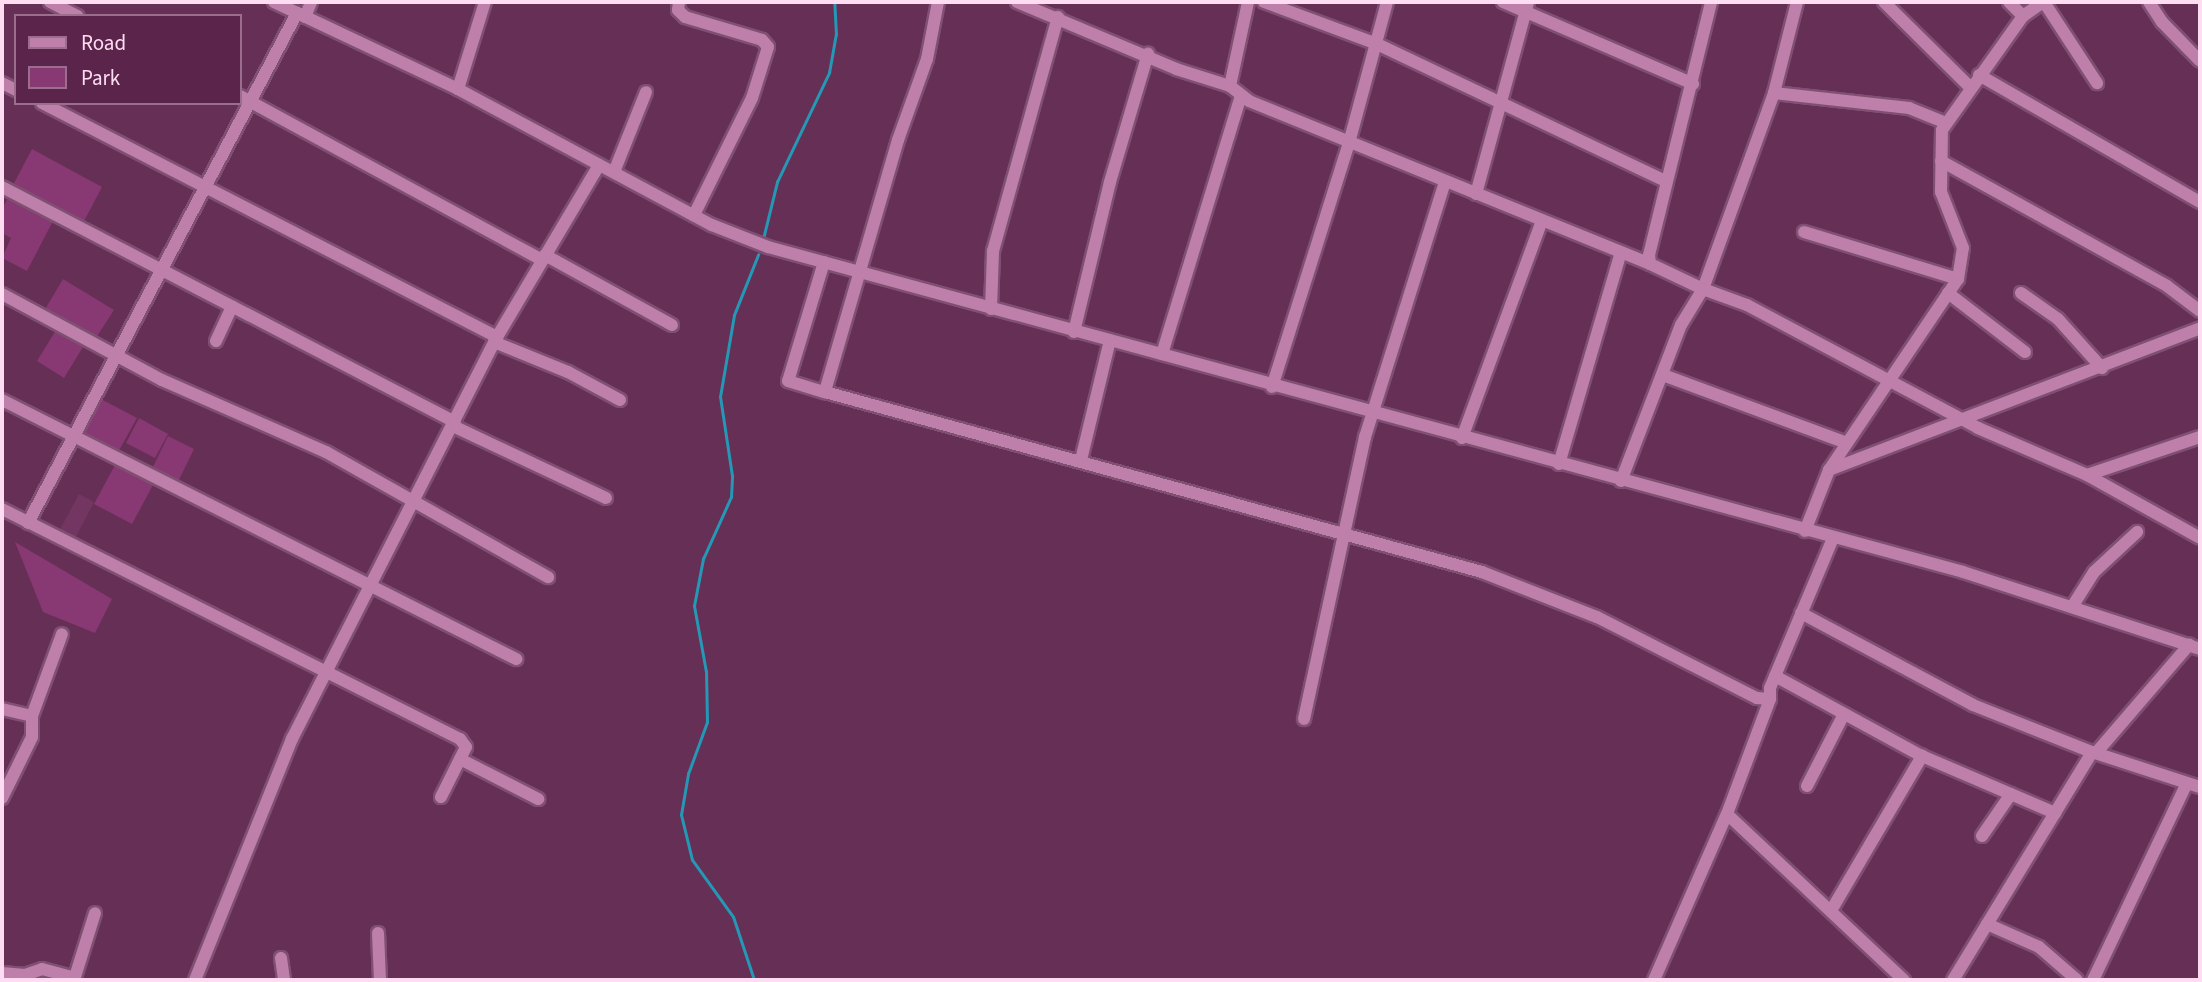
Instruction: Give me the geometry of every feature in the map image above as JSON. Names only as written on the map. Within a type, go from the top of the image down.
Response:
[{"type":"street","points":[[50,2],[74,14]]},
{"type":"street","points":[[274,2],[458,89],[694,215],[768,247],[1832,538],[2072,607],[2194,647],[2094,753],[1953,980]]},
{"type":"street","points":[[28,523],[69,438],[162,270],[245,99],[311,2]]},
{"type":"street","points":[[458,89],[485,2]]},
{"type":"street","points":[[679,2],[678,10],[684,17],[762,40],[768,47],[752,98],[694,215]]},
{"type":"street","points":[[825,392],[898,140],[927,59],[938,2]]},
{"type":"street","points":[[1230,86],[1248,2]]},
{"type":"street","points":[[1264,2],[1377,44],[1500,107],[1665,181]]},
{"type":"street","points":[[1272,387],[1349,143],[1387,2]]},
{"type":"street","points":[[1503,2],[1527,7],[1693,84]]},
{"type":"street","points":[[1650,264],[1665,181],[1693,84],[1711,2]]},
{"type":"street","points":[[1621,481],[1681,325],[1703,289],[1774,93],[1797,2]]},
{"type":"street","points":[[1884,2],[1970,87]]},
{"type":"street","points":[[2009,2],[2023,16]]},
{"type":"street","points":[[1805,531],[1829,470],[1958,279],[1963,248],[1941,192],[1941,161],[1946,123],[2023,16],[2044,2],[2096,83]]},
{"type":"street","points":[[2150,2],[2162,22],[2200,61]]},
{"type":"street","points":[[1021,3],[1148,54],[1176,69],[1230,86],[1241,96],[1349,143],[1542,220],[1620,255],[1650,264],[1747,306],[1968,419],[1978,428],[2087,475],[2194,529],[2200,538]]},
{"type":"street","points":[[1476,194],[1527,7]]},
{"type":"street","points":[[991,309],[993,251],[1058,17]]},
{"type":"street","points":[[1074,332],[1110,181],[1148,54]]},
{"type":"street","points":[[1979,75],[2200,202]]},
{"type":"street","points":[[614,172],[646,92]]},
{"type":"street","points":[[1774,93],[1909,108],[1946,123]]},
{"type":"street","points":[[1162,354],[1241,96]]},
{"type":"street","points":[[245,99],[672,325]]},
{"type":"street","points":[[46,105],[496,339],[621,400]]},
{"type":"street","points":[[1941,161],[2167,286],[2200,311]]},
{"type":"street","points":[[195,980],[292,739],[496,339],[599,165]]},
{"type":"street","points":[[1304,719],[1342,531],[1372,414],[1445,181]]},
{"type":"street","points":[[2,187],[454,424],[606,498]]},
{"type":"street","points":[[1462,438],[1542,220]]},
{"type":"street","points":[[1804,232],[1958,279]]},
{"type":"street","points":[[1559,464],[1620,255]]},
{"type":"street","points":[[824,262],[788,381],[1342,531],[1540,591],[1756,698],[1770,699]]},
{"type":"street","points":[[1948,293],[2025,352]]},
{"type":"street","points":[[2021,293],[2058,319],[2102,368]]},
{"type":"street","points":[[2,294],[146,372],[326,452],[413,504],[548,577]]},
{"type":"street","points":[[216,341],[232,307]]},
{"type":"street","points":[[1829,470],[2102,368],[2200,328]]},
{"type":"street","points":[[1081,460],[1111,340]]},
{"type":"street","points":[[140,385],[146,372]]},
{"type":"street","points":[[1662,375],[1847,443]]},
{"type":"street","points":[[2,400],[69,438],[516,659]]},
{"type":"street","points":[[2087,475],[2200,437]]},
{"type":"street","points":[[2,509],[460,739],[466,747],[441,797]]},
{"type":"street","points":[[2072,607],[2094,572],[2137,532]]},
{"type":"street","points":[[1654,980],[1727,814],[1770,699],[1775,676],[1832,538]]},
{"type":"street","points":[[1801,613],[1973,705],[2094,753],[2200,787]]},
{"type":"street","points":[[2,798],[32,737],[33,716],[62,634]]},
{"type":"street","points":[[1775,676],[1922,756],[2055,813]]},
{"type":"street","points":[[2,709],[33,716]]},
{"type":"street","points":[[1807,786],[1844,714]]},
{"type":"street","points":[[1832,909],[1922,756]]},
{"type":"street","points":[[460,759],[538,799]]},
{"type":"street","points":[[2093,980],[2187,783]]},
{"type":"street","points":[[1982,836],[2011,794]]},
{"type":"street","points":[[1727,814],[1832,909],[1905,980]]},
{"type":"street","points":[[2,973],[25,975],[42,970],[75,979],[95,913]]},
{"type":"street","points":[[1987,924],[2039,947],[2077,980]]},
{"type":"street","points":[[378,933],[380,980]]},
{"type":"street","points":[[281,958],[284,980]]},
{"type":"shaded area","points":[[79,494],[94,502],[74,541],[58,533]]},
{"type":"green space","points":[[32,149],[102,187],[83,223],[13,185]]},
{"type":"green space","points":[[8,198],[53,221],[27,271],[2,258],[11,238],[2,233],[2,209]]},
{"type":"green space","points":[[63,279],[114,310],[94,341],[44,311]]},
{"type":"green space","points":[[56,330],[83,347],[64,378],[37,361]]},
{"type":"green space","points":[[99,398],[137,418],[117,454],[80,435]]},
{"type":"green space","points":[[139,418],[168,434],[155,458],[126,443]]},
{"type":"green space","points":[[168,436],[194,449],[176,486],[150,473]]},
{"type":"green space","points":[[115,465],[153,485],[132,524],[94,504]]},
{"type":"green space","points":[[15,542],[112,599],[95,633],[43,612]]},
{"type":"waterway","points":[[763,239],[777,182],[829,73],[836,35],[834,2]]},
{"type":"waterway","points":[[754,980],[733,917],[692,860],[681,815],[688,774],[707,722],[706,672],[694,606],[703,559],[731,497],[732,476],[720,397],[734,315],[758,255]]}]
